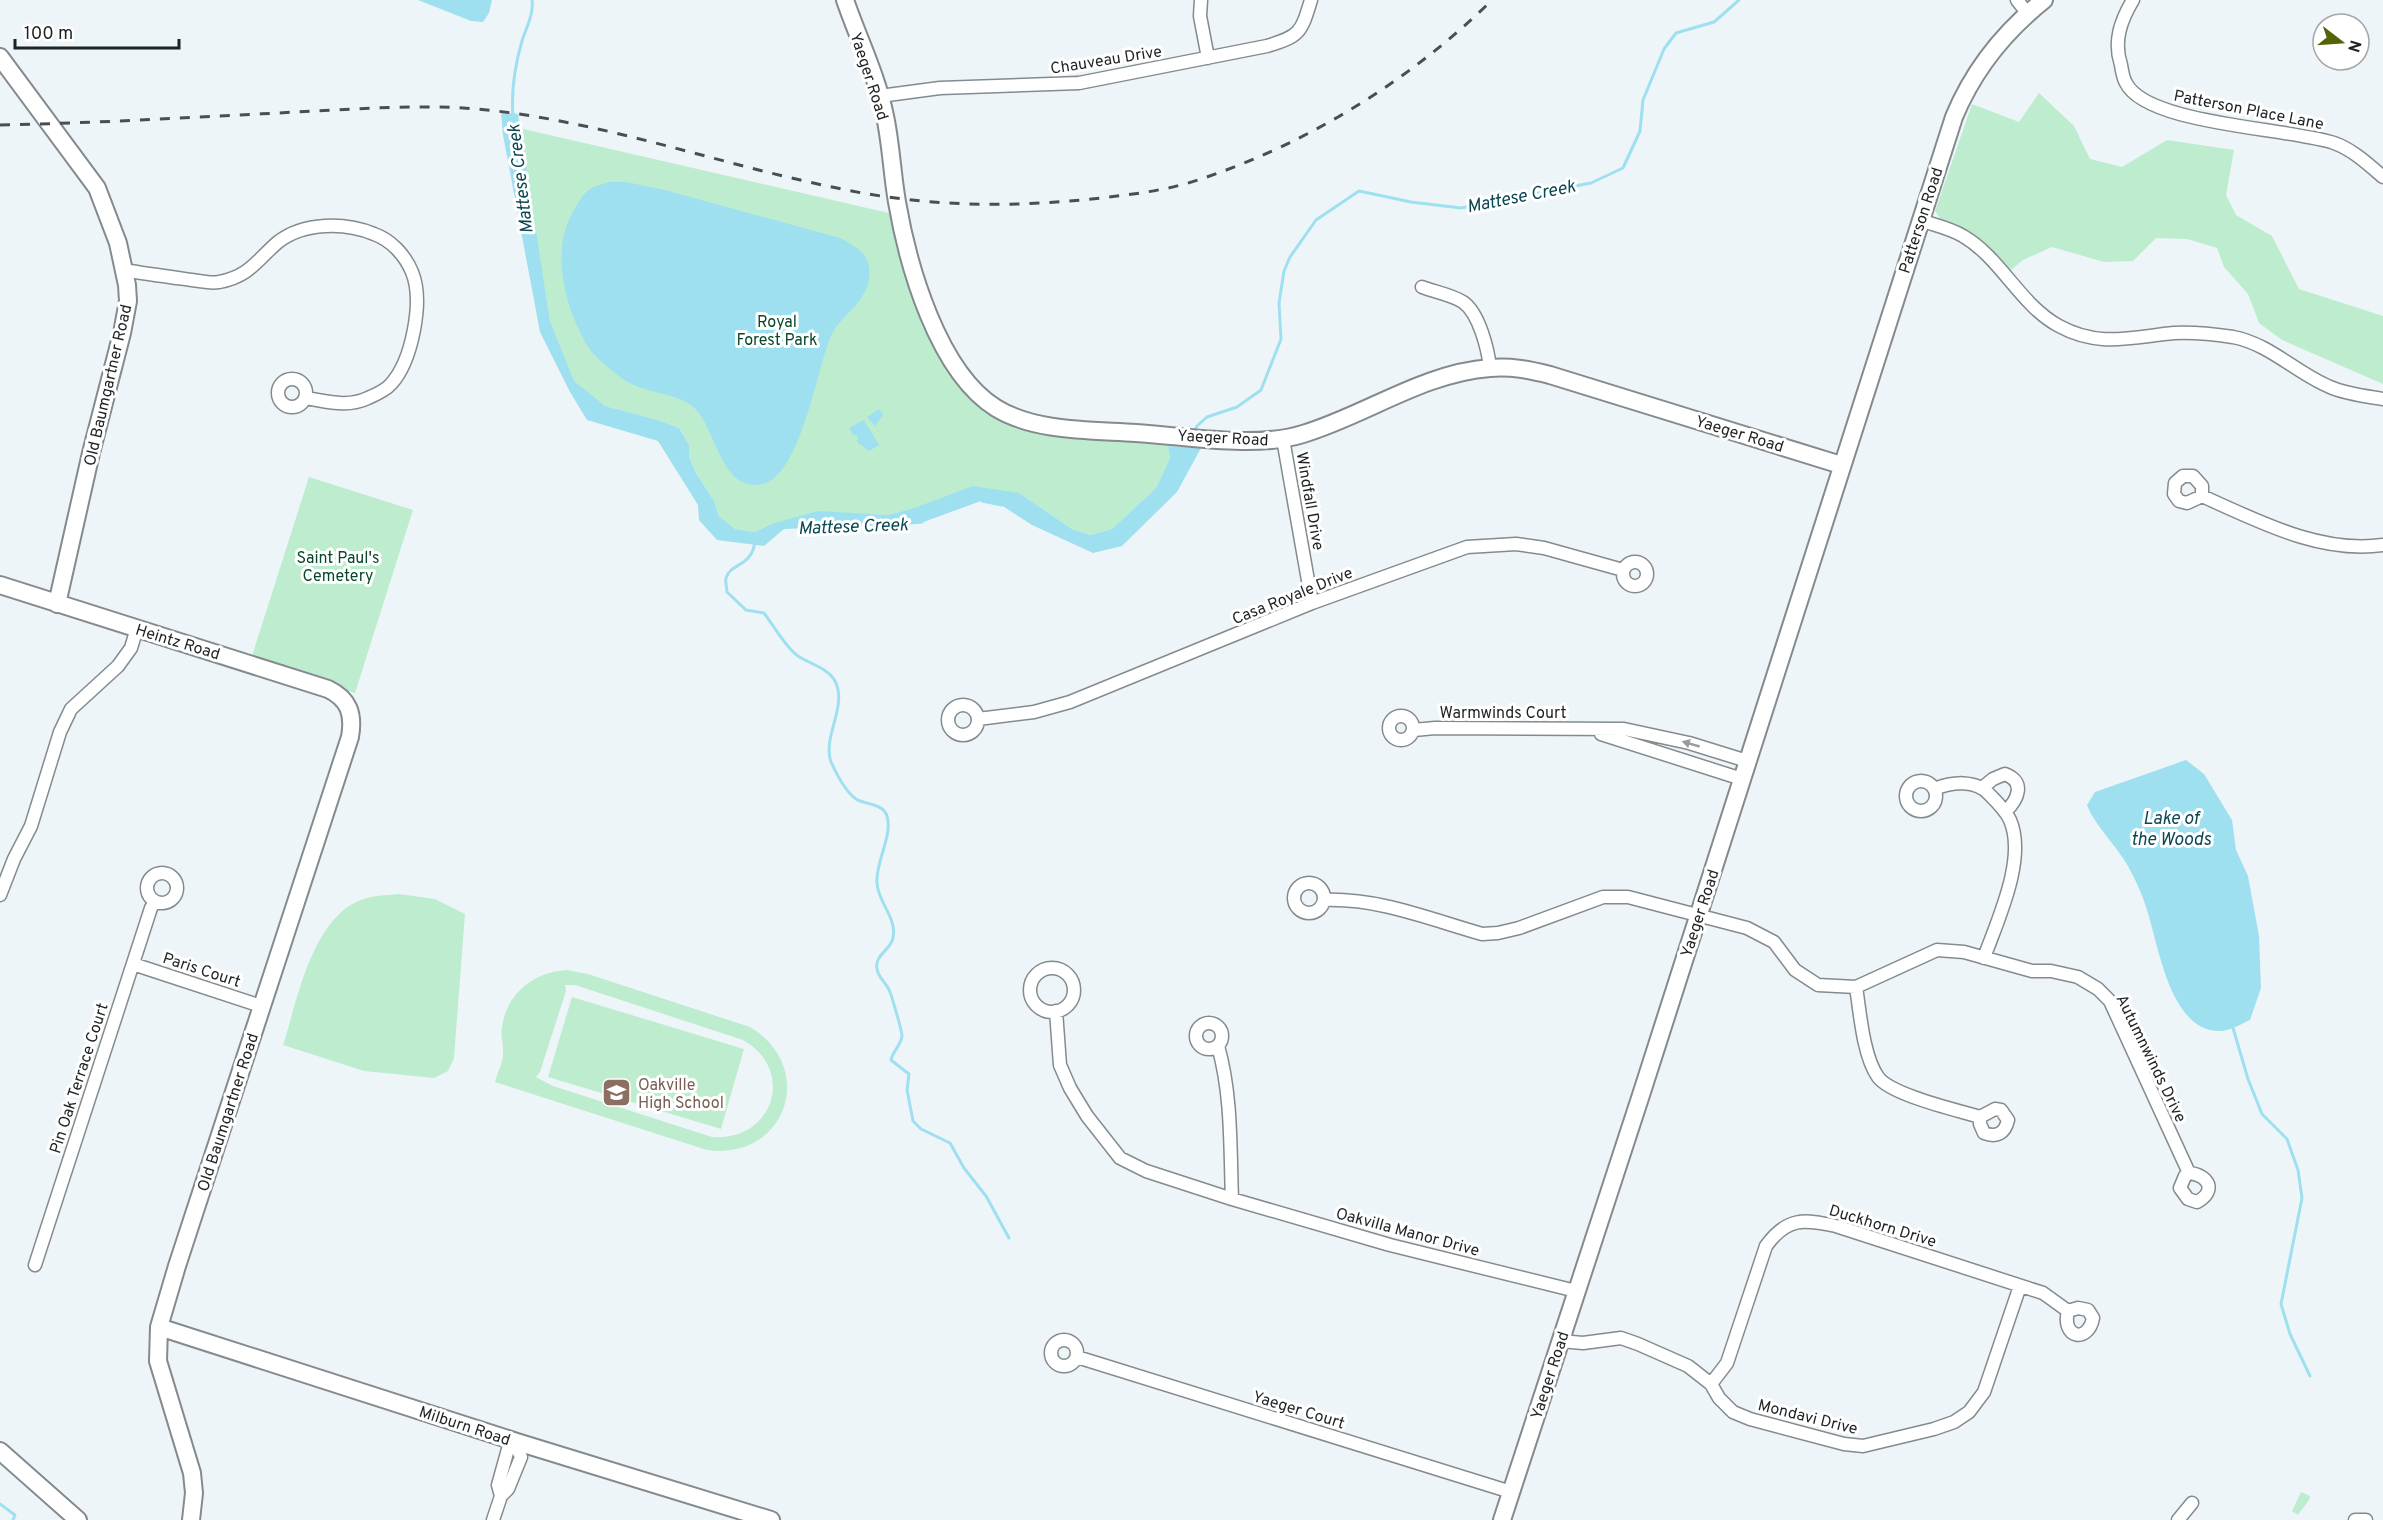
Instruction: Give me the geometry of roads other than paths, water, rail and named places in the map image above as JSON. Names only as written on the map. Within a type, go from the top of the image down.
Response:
[{"type":"street","name":"Yaeger Road","points":[[845,0],[880,96],[900,214],[925,304],[944,351],[969,385],[995,407],[1012,416],[1034,423],[1075,428],[1240,440],[1283,440],[1325,427],[1430,382],[1466,371],[1490,368],[1529,370],[1841,465],[1742,779],[1502,1520]]},
{"type":"street","points":[[1201,0],[1200,15],[1208,58]]},
{"type":"street","name":"Chauveau Drive","points":[[880,96],[940,88],[1078,83],[1208,58],[1290,39],[1304,22],[1311,0]]},
{"type":"street","points":[[2017,0],[2028,14]]},
{"type":"street","name":"Patterson Road","points":[[1841,465],[1962,98],[1991,53],[2044,0]]},
{"type":"street","name":"Patterson Place Lane","points":[[2133,0],[2123,16],[2118,33],[2118,51],[2126,84],[2137,95],[2161,108],[2193,117],[2335,143],[2364,161],[2383,177]]},
{"type":"street","name":"Old Baumgartner Road","points":[[0,57],[97,188],[111,220],[124,270],[128,301],[126,317],[90,453],[57,604]]},
{"type":"street","points":[[1920,220],[1962,236],[1973,243],[1995,263],[2040,313],[2077,335],[2098,340],[2124,340],[2200,332],[2236,338],[2265,347],[2329,387],[2383,399]]},
{"type":"street","points":[[124,270],[217,283],[236,277],[252,268],[280,241],[292,234],[326,226],[361,230],[390,243],[401,253],[412,272],[417,293],[412,343],[403,366],[390,386],[368,399],[344,404],[305,398]]},
{"type":"street","points":[[1422,287],[1462,302],[1469,309],[1482,334],[1490,368]]},
{"type":"street","name":"Windfall Drive","points":[[1283,440],[1312,603]]},
{"type":"street","points":[[2202,496],[2270,526],[2299,536],[2353,546],[2383,545]]},
{"type":"street","name":"Casa Royale Drive","points":[[978,719],[1034,712],[1070,702],[1312,603],[1467,547],[1515,544],[1544,548],[1623,570]]},
{"type":"street","name":"Heintz Road","points":[[0,585],[328,689],[341,697],[349,708]]},
{"type":"street","points":[[0,895],[14,859],[31,826],[60,732],[71,710],[118,666],[131,648],[137,628]]},
{"type":"street","name":"Old Baumgartner Road","points":[[191,1520],[194,1493],[192,1473],[158,1361],[159,1327],[261,1006],[350,737],[352,721],[349,708]]},
{"type":"street","name":"Warmwinds Court","points":[[1414,730],[1446,728],[1624,729],[1747,761]]},
{"type":"street","name":"Warmwinds Court","points":[[1591,730],[1742,779]]},
{"type":"street","points":[[1982,788],[1993,779],[2005,774],[2013,778],[2018,785],[2018,794],[2005,813]]},
{"type":"street","points":[[1934,789],[1946,784],[1967,783],[1982,788],[2010,820],[2015,842],[2013,872],[1984,958]]},
{"type":"street","name":"Autumnwinds Drive","points":[[1324,900],[1350,899],[1380,904],[1482,934],[1519,928],[1603,897],[1628,897],[1747,928],[1774,942],[1795,970],[1818,985],[1856,987],[1937,950],[1964,952],[2032,971],[2051,971],[2078,977],[2098,989],[2110,1001],[2189,1173]]},
{"type":"street","name":"Pin Oak Terrace Court","points":[[35,1265],[155,902]]},
{"type":"street","name":"Paris Court","points":[[133,964],[261,1006]]},
{"type":"street","points":[[1856,987],[1863,1040],[1878,1078],[1900,1092],[1980,1117]]},
{"type":"street","name":"Oakvilla Manor Drive","points":[[1056,1011],[1057,1043],[1063,1073],[1087,1116],[1120,1158],[1146,1172],[1390,1245],[1576,1291]]},
{"type":"street","points":[[1218,1046],[1224,1067],[1228,1103],[1232,1199]]},
{"type":"street","name":"Duckhorn Drive","points":[[1711,1384],[1727,1363],[1766,1246],[1775,1233],[1803,1220],[1836,1226],[2043,1293],[2068,1311]]},
{"type":"street","name":"Mondavi Drive","points":[[1560,1341],[1582,1343],[1621,1338],[1688,1366],[1711,1384],[1719,1398],[1733,1412],[1844,1444],[1863,1446],[1934,1429],[1953,1422],[1969,1412],[1984,1392],[2020,1286]]},
{"type":"street","name":"Milburn Road","points":[[159,1327],[517,1444],[771,1520]]},
{"type":"street","name":"Yaeger Court","points":[[1077,1357],[1511,1492]]},
{"type":"street","points":[[493,1520],[501,1496],[498,1485],[508,1449],[517,1444]]},
{"type":"street","points":[[0,1451],[78,1520]]},
{"type":"street","points":[[2178,1520],[2192,1503]]},
{"type":"street","points":[[2355,1520],[2366,1520]]},
{"type":"water","points":[[418,0],[492,0],[489,13],[483,22],[471,21]]},
{"type":"water","points":[[501,112],[518,114],[550,321],[574,381],[605,406],[679,428],[689,445],[689,457],[696,473],[714,501],[719,516],[735,529],[755,532],[771,524],[818,511],[888,515],[973,486],[1019,493],[1072,529],[1090,535],[1112,529],[1156,488],[1170,458],[1168,446],[1201,448],[1177,492],[1122,546],[1093,553],[1032,525],[1001,505],[981,501],[918,524],[784,529],[764,546],[717,540],[699,520],[698,505],[658,441],[587,420],[570,392],[540,332],[503,135]]},
{"type":"water","points":[[609,182],[626,182],[665,190],[840,238],[853,245],[866,258],[869,278],[864,294],[832,334],[796,445],[785,466],[772,480],[757,485],[744,483],[734,476],[699,414],[691,405],[683,400],[645,389],[625,380],[599,360],[585,342],[565,291],[561,256],[563,238],[568,221],[583,195],[594,187]]},
{"type":"water","points":[[879,409],[883,415],[875,426],[867,417]]},
{"type":"water","points":[[864,420],[879,445],[869,451],[857,442],[858,436],[853,435],[849,428]]},
{"type":"water","name":"Lake of the Woods","points":[[2186,760],[2204,774],[2232,820],[2236,850],[2248,876],[2259,936],[2261,988],[2250,1020],[2224,1031],[2202,1027],[2188,1016],[2177,1000],[2168,981],[2136,882],[2087,805],[2095,792]]},
{"type":"waterway","name":"Mattese Creek","points":[[513,117],[516,69],[522,41],[531,16],[532,0]]},
{"type":"waterway","name":"Mattese Creek","points":[[1194,433],[1197,426],[1207,417],[1237,407],[1261,390],[1281,339],[1279,303],[1284,271],[1290,257],[1316,220],[1359,191],[1411,202],[1461,208],[1591,183],[1623,168],[1640,131],[1643,100],[1664,49],[1676,33],[1714,22],[1739,0]]},
{"type":"waterway","name":"Mattese Creek","points":[[982,501],[1002,505]]},
{"type":"waterway","name":"Mattese Creek","points":[[842,526],[922,522]]},
{"type":"waterway","points":[[755,542],[753,550],[745,561],[729,573],[726,580],[727,592],[746,610],[764,613],[793,652],[823,669],[835,681],[839,701],[830,742],[831,762],[852,796],[882,809],[887,816],[888,832],[877,883],[880,897],[894,930],[892,942],[880,956],[877,969],[890,992],[902,1036],[891,1060],[909,1074],[907,1090],[913,1121],[921,1129],[950,1143],[964,1168],[986,1196],[1009,1238]]},
{"type":"waterway","points":[[2233,1028],[2248,1079],[2262,1114],[2287,1139],[2298,1170],[2302,1198],[2281,1304],[2290,1334],[2310,1376]]},
{"type":"waterway","points":[[0,1504],[15,1515],[13,1520]]},
{"type":"railway","points":[[0,125],[387,108],[477,109],[568,123],[792,178],[870,194],[969,204],[1068,201],[1177,186],[1201,179],[1281,147],[1357,106],[1393,82],[1461,29],[1492,0]]},
{"type":"place","name":"Oakville High School","points":[[617,1093]]},
{"type":"park label","name":"Royal Forest Park","points":[[777,330]]},
{"type":"park label","name":"Saint Paul's Cemetery","points":[[338,566]]}]
